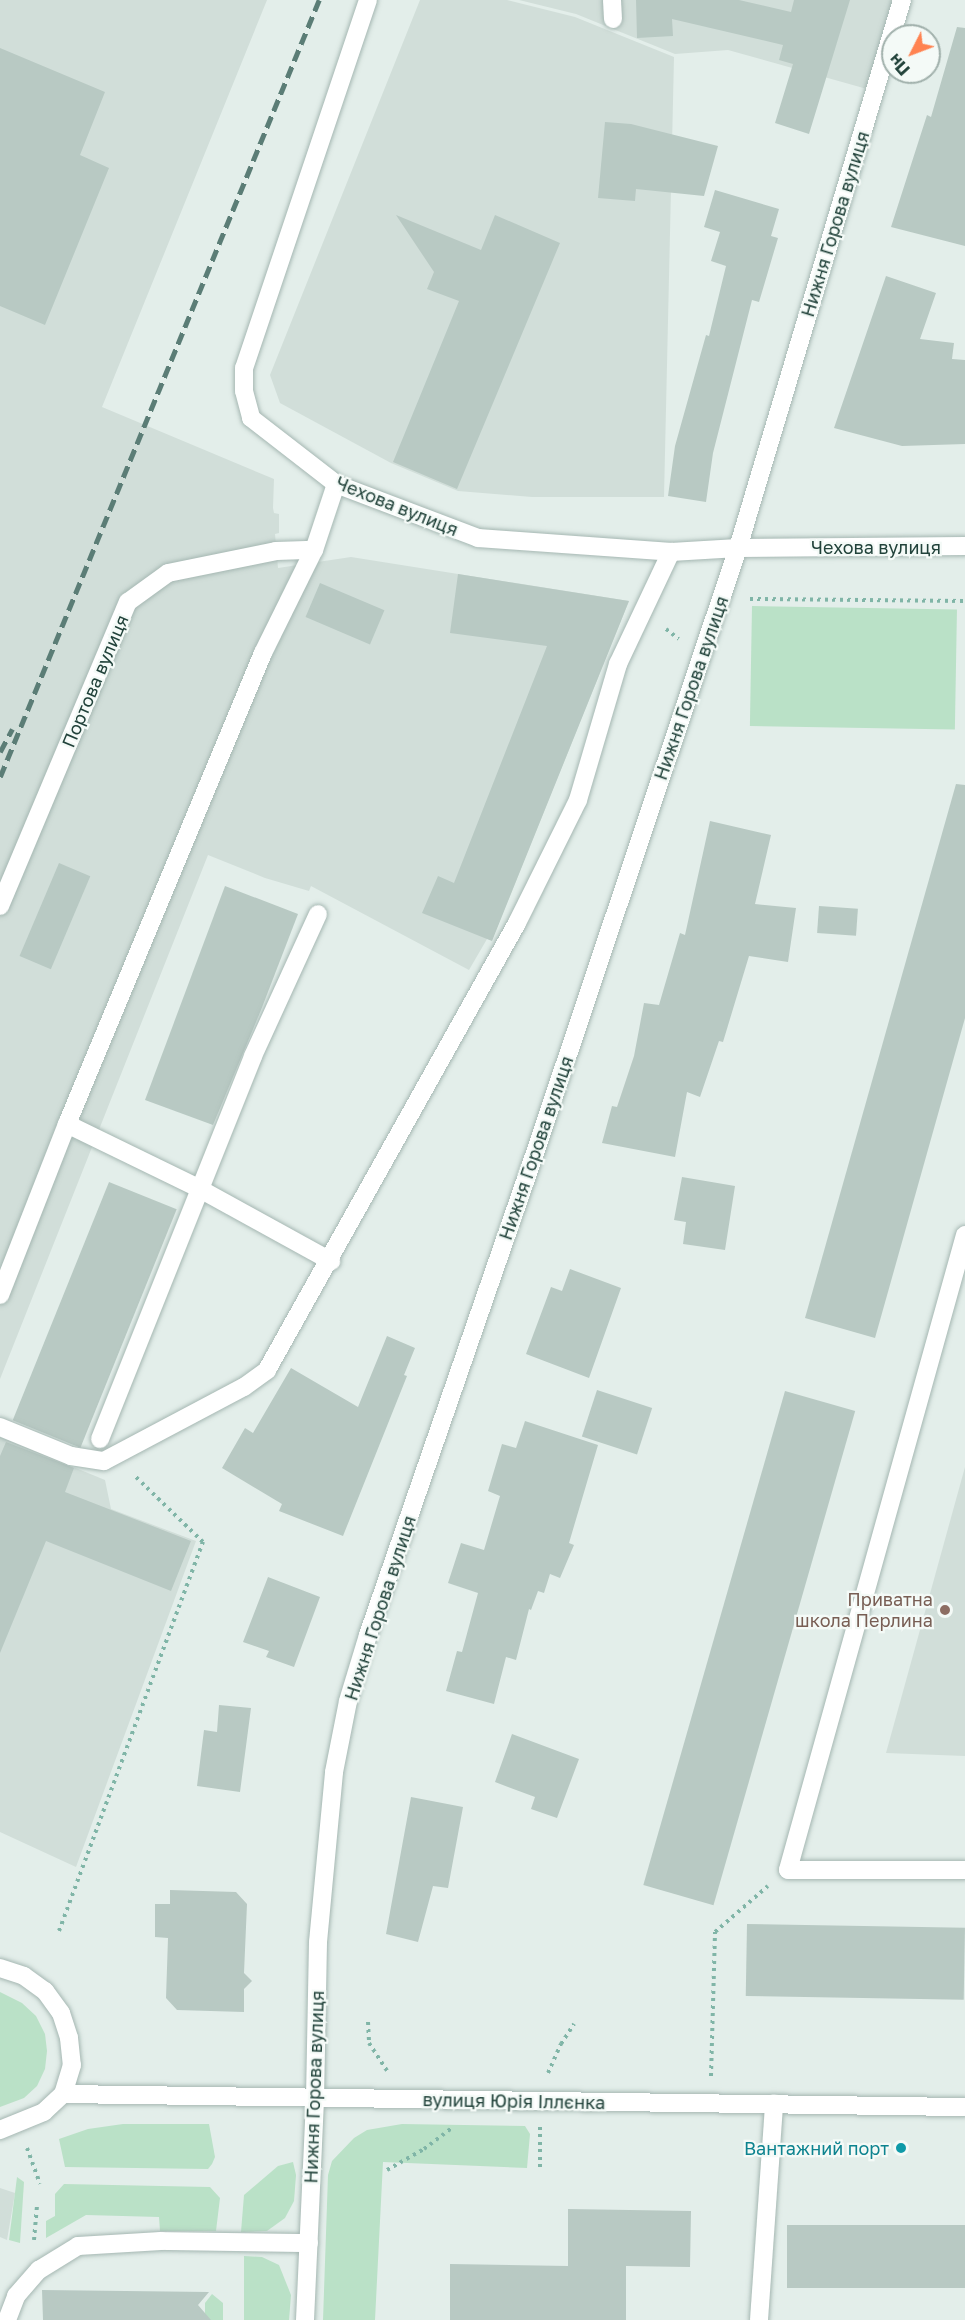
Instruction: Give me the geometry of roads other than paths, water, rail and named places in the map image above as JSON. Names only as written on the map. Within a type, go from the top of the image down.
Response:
[{"type":"street","name":"Чехова вулиця","points":[[368,0],[244,368],[244,391],[251,418],[336,484],[478,538],[671,552],[738,548],[965,546]]},
{"type":"street","points":[[612,0],[613,19]]},
{"type":"street","name":"Нижня Горова вулиця","points":[[305,2320],[315,2098],[318,1942],[334,1772],[348,1701],[368,1635],[542,1132],[738,548],[902,0]]},
{"type":"street","points":[[0,1295],[67,1124],[258,664],[314,550],[336,484]]},
{"type":"street","name":"Портова вулиця","points":[[0,906],[128,602],[168,573],[276,551],[314,550]]},
{"type":"street","points":[[0,1427],[71,1456],[104,1461],[244,1387],[267,1370],[331,1261],[513,931],[578,800],[618,664],[671,552]]},
{"type":"street","points":[[100,1439],[198,1188],[253,1056],[318,914]]},
{"type":"street","points":[[67,1124],[198,1188],[331,1261]]},
{"type":"street","points":[[965,1235],[788,1870],[965,1870]]},
{"type":"street","points":[[0,1968],[24,1976],[45,1991],[61,2013],[69,2038],[72,2065],[63,2094],[44,2112],[0,2130]]},
{"type":"street","name":"вулиця Юрія Іллєнка","points":[[63,2094],[965,2107]]},
{"type":"street","points":[[759,2320],[774,2104]]},
{"type":"street","points":[[7,2320],[16,2296],[39,2270],[78,2246],[161,2241],[309,2243]]},
{"type":"railway","points":[[0,777],[319,0]]},
{"type":"railway","points":[[0,752],[12,729]]},
{"type":"place","name":"Приватна школа Перлина","points":[[945,1610]]},
{"type":"place","name":"Вантажний порт","points":[[901,2148]]}]
